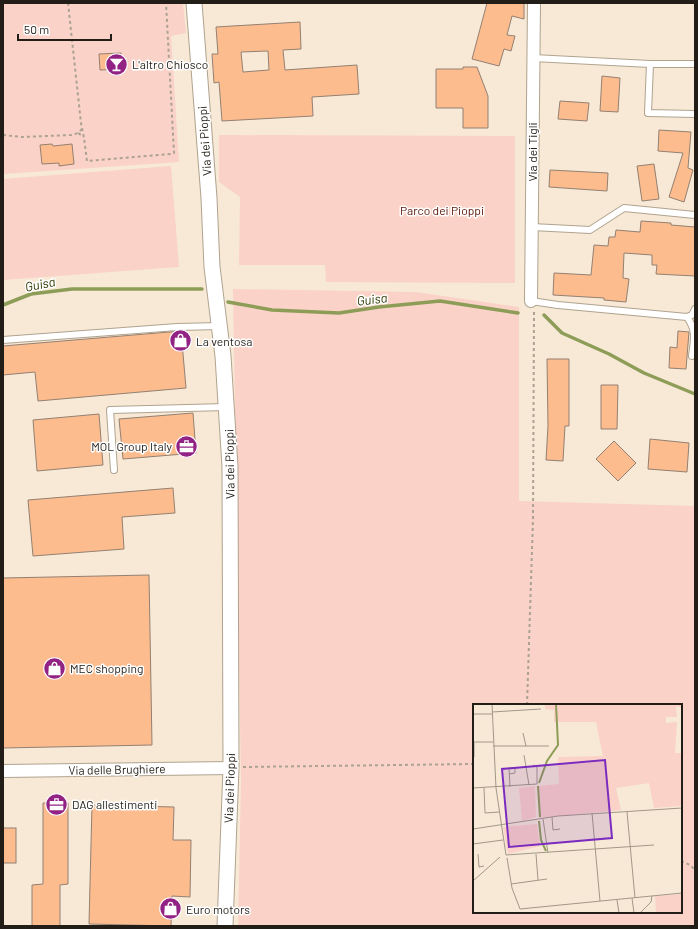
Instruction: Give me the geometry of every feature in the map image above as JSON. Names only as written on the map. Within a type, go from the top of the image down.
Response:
[{"type":"street","name":"Via dei Pioppi","points":[[194,3],[209,198],[212,267],[220,326],[227,407],[230,467],[230,768],[225,926]]},
{"type":"street","name":"Via dei Tigli","points":[[531,301],[534,3]]},
{"type":"street","name":"Via delle Brughiere","points":[[3,771],[230,768]]},
{"type":"lane","points":[[533,58],[650,64],[695,64]]},
{"type":"lane","points":[[650,64],[648,112],[695,114]]},
{"type":"lane","points":[[532,227],[590,230],[624,208],[695,215]]},
{"type":"lane","points":[[531,301],[558,306],[687,317],[692,315],[695,309]]},
{"type":"lane","points":[[687,317],[692,324],[694,333],[692,356]]},
{"type":"lane","points":[[3,340],[177,327],[220,326]]},
{"type":"lane","points":[[114,470],[110,410],[227,407]]},
{"type":"path","points":[[68,3],[87,161],[174,153],[166,3]]},
{"type":"path","points":[[3,135],[22,137],[72,135],[78,133],[82,129]]},
{"type":"path","points":[[78,133],[84,138]]},
{"type":"path","points":[[528,704],[533,519],[534,314],[531,301]]},
{"type":"path","points":[[230,768],[473,764]]},
{"type":"path","points":[[682,861],[690,865],[695,870]]},
{"type":"green space","points":[[3,3],[183,3],[186,33],[171,36],[179,162],[3,174]]},
{"type":"green space","name":"Parco dei Pioppi","points":[[219,135],[515,136],[515,283],[326,282],[325,265],[239,265],[240,197],[219,182]]},
{"type":"green space","points":[[171,166],[179,267],[3,280],[3,179]]},
{"type":"green space","points":[[233,289],[416,292],[519,307],[519,501],[695,506],[695,926],[238,926],[241,781]]},
{"type":"building","points":[[487,3],[524,3],[524,19],[512,16],[507,35],[515,36],[511,51],[504,49],[499,66],[472,59]]},
{"type":"building","points":[[300,22],[301,49],[283,50],[285,70],[357,65],[359,94],[312,97],[313,116],[222,121],[219,82],[214,83],[212,54],[218,54],[216,27]],"holes":[[[268,51],[269,70],[243,72],[241,52]]]},
{"type":"building","points":[[121,53],[122,69],[100,70],[99,54]]},
{"type":"building","points":[[463,67],[477,67],[488,96],[488,128],[463,128],[463,108],[436,108],[436,69],[463,69]]},
{"type":"building","points":[[602,76],[620,78],[618,112],[600,111]]},
{"type":"building","points":[[560,101],[589,103],[587,121],[558,119]]},
{"type":"building","points":[[659,130],[691,132],[688,168],[693,170],[684,202],[669,197],[683,153],[658,151]]},
{"type":"building","points":[[52,144],[53,146],[72,144],[74,164],[59,166],[59,163],[42,164],[40,145]]},
{"type":"building","points":[[654,164],[659,199],[642,201],[637,166]]},
{"type":"building","points":[[550,170],[608,173],[607,191],[549,187]]},
{"type":"building","points":[[641,221],[671,223],[671,225],[695,227],[695,276],[656,274],[657,265],[652,265],[652,255],[624,253],[623,278],[629,279],[626,302],[604,300],[604,298],[553,295],[554,273],[591,275],[594,245],[608,246],[609,237],[615,237],[616,230],[640,232]]},
{"type":"building","points":[[181,331],[186,388],[38,401],[35,372],[3,375],[3,346]]},
{"type":"building","points":[[678,331],[689,332],[686,369],[669,368],[670,347],[677,348]]},
{"type":"building","points":[[547,359],[569,359],[569,426],[565,426],[563,461],[546,460],[548,426]]},
{"type":"building","points":[[601,385],[618,385],[617,429],[601,429]]},
{"type":"building","points":[[193,413],[196,453],[123,459],[119,419]]},
{"type":"building","points":[[99,414],[103,465],[37,471],[33,420]]},
{"type":"building","points":[[650,439],[689,443],[687,472],[648,469]]},
{"type":"building","points":[[614,441],[636,463],[618,481],[596,459]]},
{"type":"building","points":[[173,488],[175,513],[122,517],[124,549],[33,556],[28,500]]},
{"type":"building","points":[[149,575],[152,745],[3,748],[3,578]]},
{"type":"building","points":[[43,803],[68,803],[68,884],[60,885],[60,926],[32,926],[32,885],[43,884]]},
{"type":"building","points":[[92,805],[174,807],[173,840],[191,840],[190,897],[172,896],[171,926],[89,924]]},
{"type":"building","points":[[3,828],[16,828],[16,863],[3,863]]},
{"type":"waterway","name":"Guisa","points":[[3,305],[31,294],[72,289],[202,289]]},
{"type":"waterway","name":"Guisa","points":[[228,302],[272,310],[339,313],[379,307],[440,301],[518,313]]},
{"type":"waterway","name":"Guisa","points":[[544,315],[562,333],[609,354],[644,373],[695,394]]},
{"type":"place","name":"L'altro Chiosco","points":[[116,64]]},
{"type":"place","name":"La ventosa","points":[[181,341]]},
{"type":"place","name":"MOL Group Italy","points":[[187,446]]},
{"type":"place","name":"MEC shopping","points":[[55,668]]},
{"type":"place","name":"DAG allestimenti","points":[[56,804]]},
{"type":"place","name":"Euro motors","points":[[170,909]]}]
